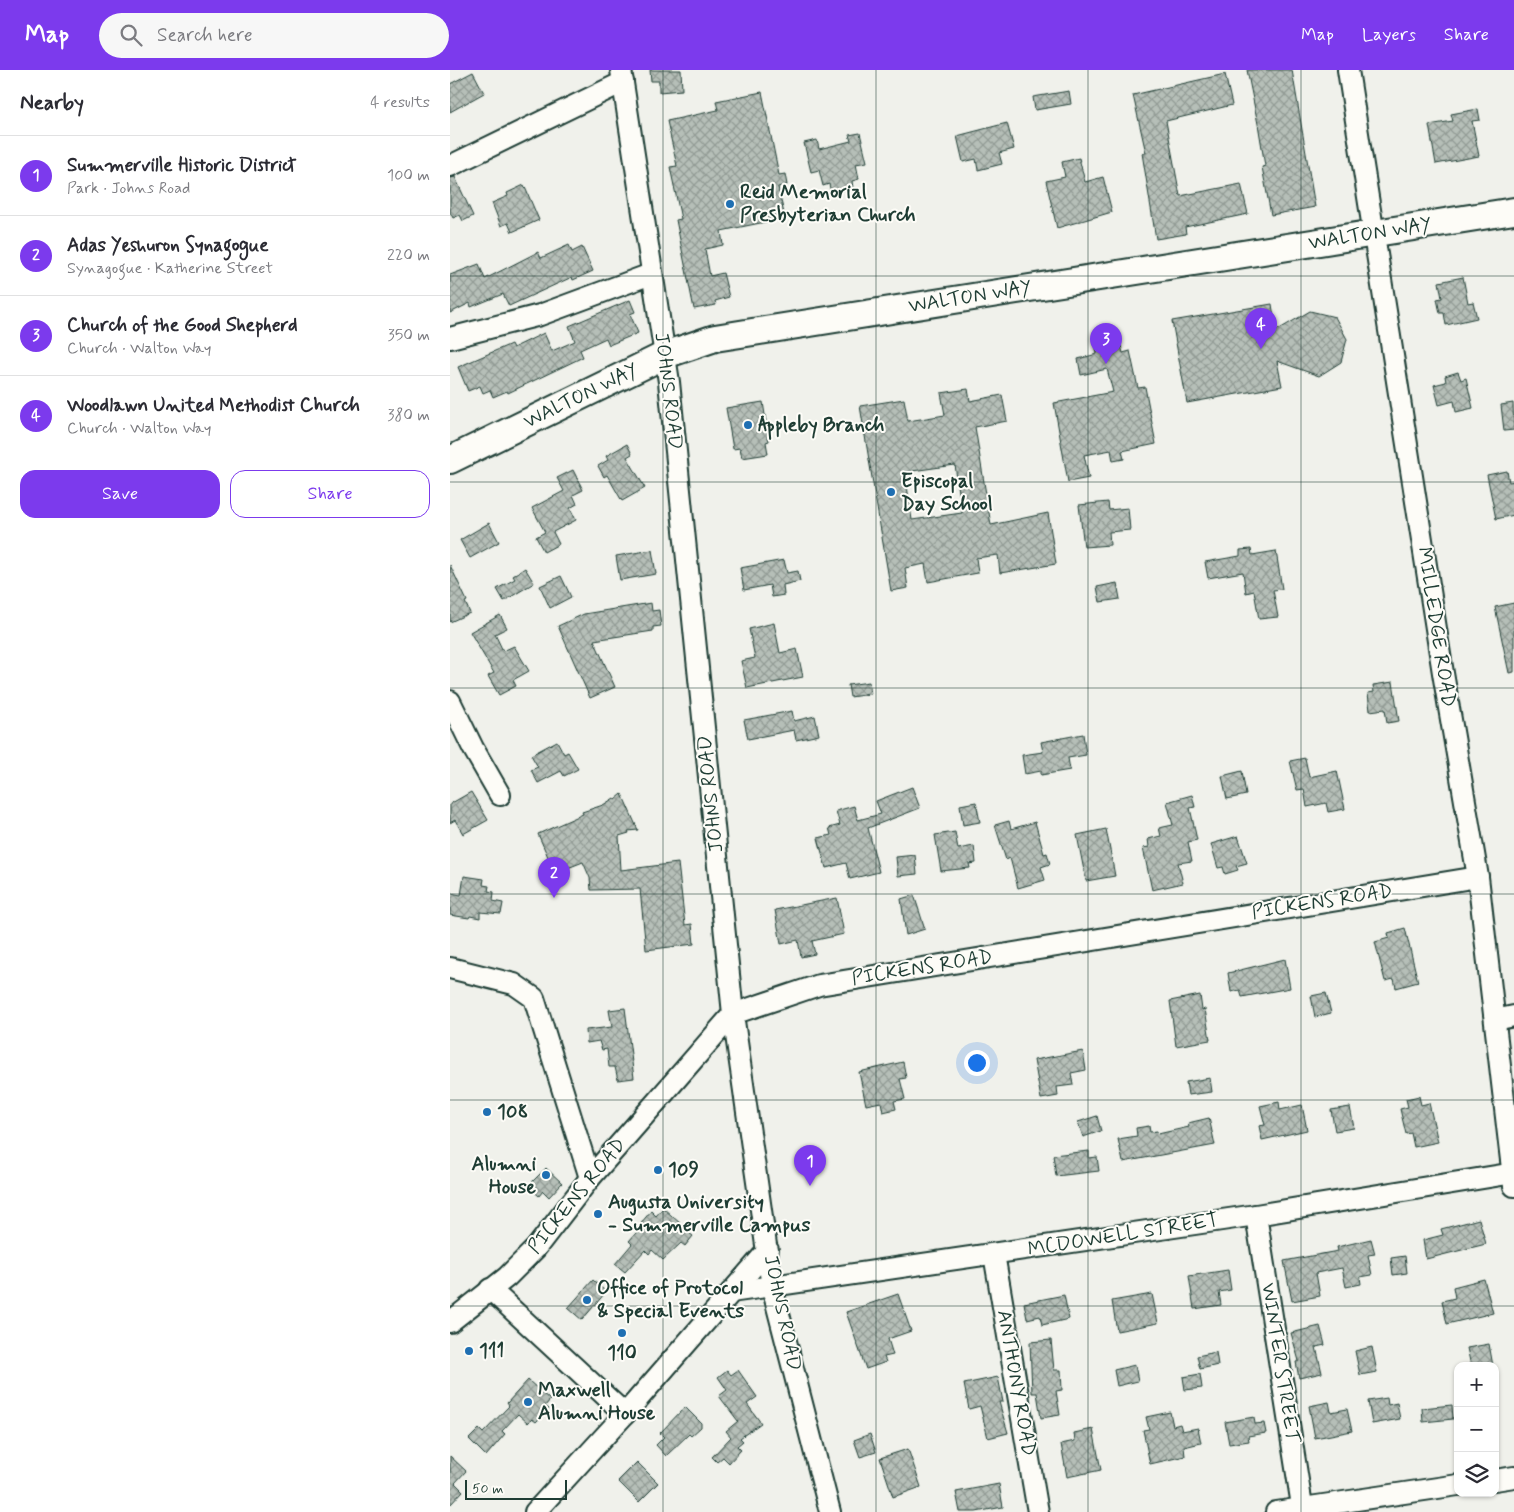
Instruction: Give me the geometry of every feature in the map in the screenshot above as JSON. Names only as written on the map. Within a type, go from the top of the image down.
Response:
[{"type":"main road","name":"WALTON WAY","points":[[450,460],[665,355],[715,338],[1514,211]]},
{"type":"street","name":"MILLEDGE ROAD","points":[[1348,70],[1442,664],[1504,1018],[1513,1177]]},
{"type":"street","points":[[450,166],[622,76]]},
{"type":"street","name":"JOHNS ROAD","points":[[622,76],[665,355],[733,1014],[772,1287],[830,1512]]},
{"type":"street","points":[[450,338],[540,315],[651,274]]},
{"type":"street","points":[[450,701],[473,748],[500,794]]},
{"type":"street","name":"PICKENS ROAD","points":[[450,1322],[507,1277],[536,1248],[590,1178],[733,1014],[819,985],[1478,877]]},
{"type":"street","points":[[450,968],[514,984],[534,998],[590,1178]]},
{"type":"street","name":"MCDOWELL STREET","points":[[731,1292],[1513,1177]]},
{"type":"street","name":"WINTER STREET","points":[[1256,1215],[1303,1510]]},
{"type":"street","points":[[535,1512],[625,1414],[768,1250]]},
{"type":"street","name":"ANTHONY ROAD","points":[[994,1254],[1038,1512]]},
{"type":"street","points":[[490,1289],[625,1414]]},
{"type":"street","points":[[1499,1479],[1514,1477]]},
{"type":"street","points":[[1276,1512],[1303,1510],[1454,1486]]},
{"type":"building","points":[[650,70],[681,70],[682,90],[659,92],[659,81],[651,81]]},
{"type":"building","points":[[1247,70],[1292,70],[1315,207],[1271,215],[1262,167],[1265,166]]},
{"type":"building","points":[[473,72],[484,93],[450,112],[450,84]]},
{"type":"building","points":[[1225,74],[1232,105],[1166,121],[1180,196],[1241,184],[1248,214],[1185,227],[1186,234],[1156,239],[1142,153],[1146,153],[1133,95]]},
{"type":"building","points":[[1069,91],[1071,104],[1035,110],[1033,97]]},
{"type":"building","name":"Reid Memorial Presbyterian Church","points":[[762,92],[779,175],[785,174],[787,185],[778,187],[785,218],[721,231],[723,245],[705,249],[710,276],[723,273],[729,297],[715,301],[716,305],[694,309],[676,220],[681,219],[670,167],[677,166],[667,121],[718,110],[716,101]]},
{"type":"building","points":[[1478,109],[1480,120],[1472,121],[1479,156],[1436,164],[1429,125],[1453,121],[1451,114]]},
{"type":"building","points":[[1007,123],[1014,149],[999,153],[1002,164],[978,170],[976,159],[963,162],[957,136]]},
{"type":"building","points":[[860,133],[867,162],[856,164],[859,179],[852,181],[853,188],[831,193],[829,184],[823,186],[819,170],[811,172],[804,143],[817,140],[819,149],[851,141],[849,135]]},
{"type":"building","points":[[1079,158],[1085,182],[1103,177],[1112,212],[1057,228],[1046,181],[1065,177],[1062,162]]},
{"type":"building","points":[[455,177],[473,216],[463,221],[460,215],[453,218],[450,212],[450,178]]},
{"type":"building","points":[[524,185],[539,220],[512,232],[508,223],[501,226],[492,203],[508,196],[507,193]]},
{"type":"building","points":[[569,245],[572,252],[582,247],[593,271],[573,280],[572,277],[509,306],[503,294],[471,307],[470,303],[450,313],[450,275],[479,264],[485,279],[538,252],[541,258]]},
{"type":"building","points":[[1463,277],[1468,303],[1473,302],[1477,318],[1446,325],[1444,313],[1440,313],[1437,299],[1442,298],[1439,282]]},
{"type":"building","points":[[630,300],[635,312],[630,314],[638,333],[609,345],[606,338],[580,350],[583,357],[508,393],[507,391],[493,397],[490,390],[483,393],[480,386],[468,391],[458,367],[511,344],[513,348],[544,333],[552,351],[575,341],[569,326]]},
{"type":"building","points":[[1272,304],[1276,331],[1310,311],[1335,317],[1347,339],[1341,362],[1319,376],[1277,361],[1282,386],[1187,403],[1172,321]]},
{"type":"building","points":[[1120,342],[1123,353],[1130,351],[1138,388],[1145,387],[1156,444],[1122,451],[1124,459],[1113,461],[1111,450],[1084,455],[1089,478],[1068,482],[1054,403],[1113,392],[1107,369],[1081,375],[1078,359],[1097,354],[1096,348]]},
{"type":"building","points":[[1458,372],[1461,380],[1466,378],[1473,408],[1456,412],[1454,401],[1439,405],[1434,385],[1446,382],[1445,376]]},
{"type":"building","name":"Episcopal Day School","points":[[968,389],[970,401],[1002,395],[1007,421],[975,427],[991,525],[1048,513],[1056,564],[1000,573],[998,555],[976,558],[978,573],[928,582],[925,564],[905,568],[908,588],[891,591],[860,406],[904,399],[908,421],[945,415],[941,393]],"holes":[[[955,465],[962,513],[912,520],[905,472]]]},
{"type":"building","name":"Appleby Branch","points":[[763,402],[769,441],[766,442],[768,454],[742,458],[740,448],[733,449],[726,408]]},
{"type":"building","points":[[1513,403],[1514,430],[1504,431],[1501,405]]},
{"type":"building","points":[[627,444],[632,454],[627,457],[645,488],[622,501],[607,475],[604,477],[598,466],[608,460],[606,456]]},
{"type":"building","points":[[573,470],[583,490],[573,495],[577,504],[570,508],[576,520],[553,532],[559,544],[544,552],[536,537],[545,532],[532,508],[564,491],[557,478]]},
{"type":"building","points":[[1507,471],[1509,482],[1514,481],[1514,515],[1496,519],[1487,475]]},
{"type":"building","points":[[1108,502],[1109,510],[1128,508],[1130,530],[1109,532],[1110,545],[1084,547],[1079,505]]},
{"type":"building","points":[[489,523],[499,542],[470,558],[460,540]]},
{"type":"building","points":[[1251,549],[1252,555],[1276,551],[1282,589],[1273,590],[1278,617],[1259,619],[1254,591],[1246,593],[1243,572],[1208,578],[1205,562],[1240,556],[1240,550]]},
{"type":"building","points":[[652,550],[656,574],[620,580],[616,556]]},
{"type":"building","points":[[784,560],[787,573],[798,571],[800,581],[783,585],[784,595],[772,597],[770,585],[744,590],[740,568]]},
{"type":"building","points":[[450,565],[467,601],[465,602],[470,613],[450,622]]},
{"type":"building","points":[[525,568],[534,583],[504,601],[497,589],[515,579],[513,576]]},
{"type":"building","points":[[561,576],[571,597],[550,608],[540,586]]},
{"type":"building","points":[[1117,583],[1120,599],[1100,602],[1097,587]]},
{"type":"building","points":[[651,603],[652,611],[659,610],[661,626],[653,627],[653,631],[594,640],[615,687],[590,698],[558,626],[584,614]]},
{"type":"building","points":[[1514,603],[1514,672],[1509,673],[1495,607]]},
{"type":"building","points":[[500,615],[507,628],[495,634],[503,651],[514,646],[529,671],[513,680],[516,686],[499,695],[488,676],[494,673],[470,632]]},
{"type":"building","points":[[774,623],[780,653],[797,649],[803,677],[747,688],[741,661],[755,658],[749,629]]},
{"type":"building","points":[[869,682],[871,694],[850,697],[848,685]]},
{"type":"building","points":[[1393,682],[1399,721],[1387,723],[1385,709],[1370,711],[1368,693],[1374,692],[1373,685]]},
{"type":"building","points":[[792,711],[794,721],[815,716],[819,735],[796,740],[794,730],[748,739],[744,720]]},
{"type":"building","points":[[1083,734],[1086,755],[1068,758],[1070,770],[1041,775],[1041,771],[1025,774],[1022,755],[1043,752],[1041,742]]},
{"type":"building","points":[[557,741],[564,754],[568,752],[578,769],[564,776],[561,771],[538,783],[531,770],[538,767],[531,755]]},
{"type":"building","points":[[1305,758],[1309,777],[1337,771],[1345,809],[1328,812],[1326,803],[1307,807],[1304,789],[1297,790],[1290,761]]},
{"type":"building","points":[[1242,771],[1246,795],[1227,799],[1222,776]]},
{"type":"building","points":[[912,787],[920,808],[868,828],[879,872],[850,879],[846,863],[826,868],[818,838],[831,835],[829,828],[840,825],[836,811],[854,806],[858,820],[881,814],[876,801]]},
{"type":"building","points":[[471,792],[488,820],[463,834],[455,820],[450,823],[450,804]]},
{"type":"building","points":[[622,794],[638,830],[628,831],[629,833],[619,836],[621,870],[678,863],[685,925],[692,924],[694,944],[646,950],[640,889],[591,890],[590,878],[583,862],[555,873],[538,834],[583,814],[582,812],[603,805],[614,798],[615,800]]},
{"type":"building","points":[[1192,795],[1195,807],[1190,808],[1197,840],[1188,842],[1192,861],[1178,863],[1183,883],[1152,890],[1143,848],[1149,847],[1148,839],[1161,836],[1159,828],[1173,825],[1167,802]]},
{"type":"building","points":[[976,802],[980,822],[963,825],[960,805]]},
{"type":"building","points":[[1009,821],[1011,829],[1035,822],[1044,854],[1047,853],[1050,864],[1041,867],[1045,880],[1018,888],[1010,858],[1006,860],[995,825]]},
{"type":"building","points":[[1106,829],[1115,876],[1086,881],[1077,835]]},
{"type":"building","points":[[955,832],[958,849],[974,846],[976,863],[969,864],[970,868],[941,871],[935,835]]},
{"type":"building","points":[[1238,836],[1247,863],[1236,866],[1238,870],[1225,874],[1223,867],[1218,868],[1211,844]]},
{"type":"building","points":[[915,855],[917,874],[898,876],[896,857]]},
{"type":"building","points":[[464,876],[484,879],[483,885],[489,886],[488,891],[494,892],[493,901],[503,903],[501,914],[480,912],[480,918],[450,915],[450,893],[461,895]]},
{"type":"building","points":[[914,895],[925,929],[906,935],[901,899]]},
{"type":"building","points":[[837,898],[844,934],[812,941],[815,954],[801,957],[798,940],[781,944],[775,910]]},
{"type":"building","points":[[1405,928],[1418,982],[1396,988],[1394,979],[1385,981],[1375,942],[1389,938],[1388,933]]},
{"type":"building","points":[[1285,959],[1290,988],[1242,997],[1240,990],[1231,992],[1228,973]]},
{"type":"building","points":[[1326,993],[1331,1013],[1315,1017],[1311,996]]},
{"type":"building","points":[[1200,995],[1202,1010],[1205,1009],[1210,1040],[1176,1046],[1170,1001]]},
{"type":"building","points":[[625,1008],[634,1078],[618,1080],[615,1067],[609,1067],[607,1049],[602,1050],[599,1041],[587,1043],[586,1030],[612,1027],[609,1010]]},
{"type":"building","points":[[1083,1051],[1086,1070],[1071,1073],[1073,1085],[1057,1087],[1058,1096],[1041,1099],[1034,1060]]},
{"type":"building","points":[[903,1062],[906,1078],[900,1079],[905,1099],[894,1101],[896,1109],[883,1112],[881,1102],[866,1105],[859,1072]]},
{"type":"building","points":[[1210,1078],[1212,1092],[1188,1095],[1186,1082]]},
{"type":"building","points":[[1419,1096],[1421,1105],[1429,1103],[1438,1142],[1414,1147],[1411,1133],[1406,1134],[1400,1109],[1408,1107],[1406,1099]]},
{"type":"building","points":[[1279,1102],[1280,1110],[1302,1105],[1307,1130],[1262,1140],[1259,1126],[1265,1125],[1260,1106]]},
{"type":"building","points":[[1350,1107],[1354,1128],[1335,1131],[1331,1110]]},
{"type":"building","points":[[1097,1116],[1101,1131],[1083,1137],[1078,1122]]},
{"type":"building","points":[[1209,1118],[1215,1145],[1123,1162],[1118,1139],[1137,1136],[1136,1128],[1149,1126],[1150,1132],[1157,1131],[1158,1134],[1189,1127],[1188,1123]]},
{"type":"building","points":[[1089,1151],[1089,1158],[1097,1157],[1099,1171],[1056,1176],[1053,1155]]},
{"type":"building","name":"Alumni House","points":[[546,1168],[562,1183],[549,1197],[543,1191],[539,1196],[528,1186]]},
{"type":"building","points":[[663,1208],[693,1236],[685,1246],[681,1243],[663,1260],[652,1250],[649,1254],[645,1250],[625,1272],[615,1264],[632,1244],[629,1241],[643,1225],[641,1223],[651,1211],[656,1216]]},
{"type":"building","points":[[1479,1219],[1486,1244],[1426,1259],[1423,1240],[1443,1235],[1441,1229]]},
{"type":"building","points":[[1371,1239],[1375,1254],[1368,1255],[1372,1275],[1360,1277],[1361,1284],[1346,1287],[1342,1268],[1316,1273],[1320,1296],[1292,1301],[1284,1261],[1338,1251],[1337,1247]]},
{"type":"building","points":[[1405,1256],[1407,1273],[1393,1275],[1391,1258]]},
{"type":"building","points":[[1228,1270],[1231,1290],[1219,1292],[1221,1305],[1194,1309],[1189,1276]]},
{"type":"building","points":[[1484,1279],[1493,1313],[1447,1324],[1442,1301],[1455,1298],[1453,1287]]},
{"type":"building","name":"Office of Protocol & Special Events","points":[[593,1280],[606,1292],[582,1320],[568,1308]]},
{"type":"building","points":[[898,1294],[911,1331],[888,1339],[893,1355],[884,1357],[886,1362],[866,1369],[846,1312]]},
{"type":"building","points":[[1152,1294],[1158,1323],[1117,1331],[1112,1301]]},
{"type":"building","points":[[1064,1295],[1069,1319],[1042,1325],[1040,1316],[1027,1319],[1024,1303]]},
{"type":"building","points":[[1320,1326],[1325,1345],[1316,1347],[1322,1373],[1299,1378],[1296,1362],[1299,1361],[1291,1333]]},
{"type":"building","points":[[1051,1340],[1054,1370],[1061,1370],[1062,1390],[1056,1391],[1060,1415],[1041,1418],[1037,1393],[1032,1393],[1030,1342]]},
{"type":"building","points":[[1489,1344],[1492,1362],[1470,1362],[1467,1348]]},
{"type":"building","points":[[1372,1347],[1377,1372],[1360,1375],[1355,1351]]},
{"type":"building","points":[[1216,1352],[1218,1365],[1200,1369],[1197,1356]]},
{"type":"building","points":[[1135,1365],[1138,1381],[1117,1386],[1114,1370]]},
{"type":"building","points":[[727,1370],[731,1375],[738,1370],[757,1397],[747,1404],[761,1423],[740,1438],[743,1441],[737,1446],[741,1450],[729,1463],[723,1457],[717,1462],[712,1457],[731,1437],[726,1431],[738,1421],[719,1396],[727,1390],[718,1377]]},
{"type":"building","points":[[1200,1374],[1202,1388],[1185,1390],[1183,1377]]},
{"type":"building","points":[[998,1377],[1003,1402],[999,1402],[1008,1433],[988,1438],[980,1406],[969,1409],[964,1384]]},
{"type":"building","points":[[528,1380],[550,1400],[545,1406],[549,1409],[536,1422],[532,1419],[528,1423],[518,1414],[502,1431],[505,1434],[486,1456],[469,1439],[479,1429],[483,1433],[509,1406],[507,1403]]},
{"type":"building","points":[[1387,1398],[1388,1405],[1397,1403],[1400,1419],[1372,1424],[1368,1401]]},
{"type":"building","points":[[1329,1402],[1331,1412],[1347,1409],[1352,1431],[1315,1438],[1309,1406]]},
{"type":"building","points":[[1452,1405],[1453,1419],[1423,1422],[1422,1408]]},
{"type":"building","points":[[685,1407],[701,1423],[701,1427],[691,1436],[689,1434],[666,1456],[656,1445],[664,1437],[660,1433]]},
{"type":"building","points":[[1170,1412],[1173,1426],[1180,1424],[1182,1431],[1198,1428],[1201,1443],[1184,1447],[1185,1456],[1150,1464],[1143,1430],[1149,1429],[1146,1417]]},
{"type":"building","points":[[1254,1417],[1255,1424],[1264,1423],[1266,1433],[1248,1436],[1249,1441],[1229,1444],[1225,1422]]},
{"type":"building","points":[[1093,1429],[1101,1470],[1067,1477],[1061,1444],[1075,1441],[1074,1433]]},
{"type":"building","points":[[870,1434],[876,1452],[860,1457],[854,1440]]},
{"type":"building","points":[[908,1449],[921,1487],[893,1497],[880,1458]]},
{"type":"building","points":[[450,1456],[466,1471],[455,1483],[463,1491],[450,1505]]},
{"type":"building","points":[[637,1462],[658,1483],[639,1502],[618,1481]]},
{"type":"building","points":[[999,1484],[1003,1507],[976,1512],[960,1512],[956,1492]]},
{"type":"place","name":"Reid Memorial Presbyterian Church","points":[[730,204]]},
{"type":"place","name":"Woodlawn United Methodist Church","points":[[1261,349]]},
{"type":"place","name":"Church of the Good Shepherd","points":[[1106,364]]},
{"type":"place","name":"Appleby Branch","points":[[748,425]]},
{"type":"place","name":"Episcopal Day School","points":[[891,492]]},
{"type":"place","name":"Adas Yeshuron Synagogue","points":[[554,898]]},
{"type":"place","name":"108","points":[[487,1112]]},
{"type":"place","name":"109","points":[[658,1170]]},
{"type":"place","name":"Alumni House","points":[[546,1175]]},
{"type":"place","name":"Summerville Historic District","points":[[810,1186]]},
{"type":"place","name":"Augusta University - Summerville Campus","points":[[598,1214]]},
{"type":"place","name":"Office of Protocol & Special Events","points":[[587,1300]]},
{"type":"place","name":"110","points":[[622,1333]]},
{"type":"place","name":"111","points":[[469,1351]]},
{"type":"place","name":"Maxwell Alumni House","points":[[528,1402]]}]
